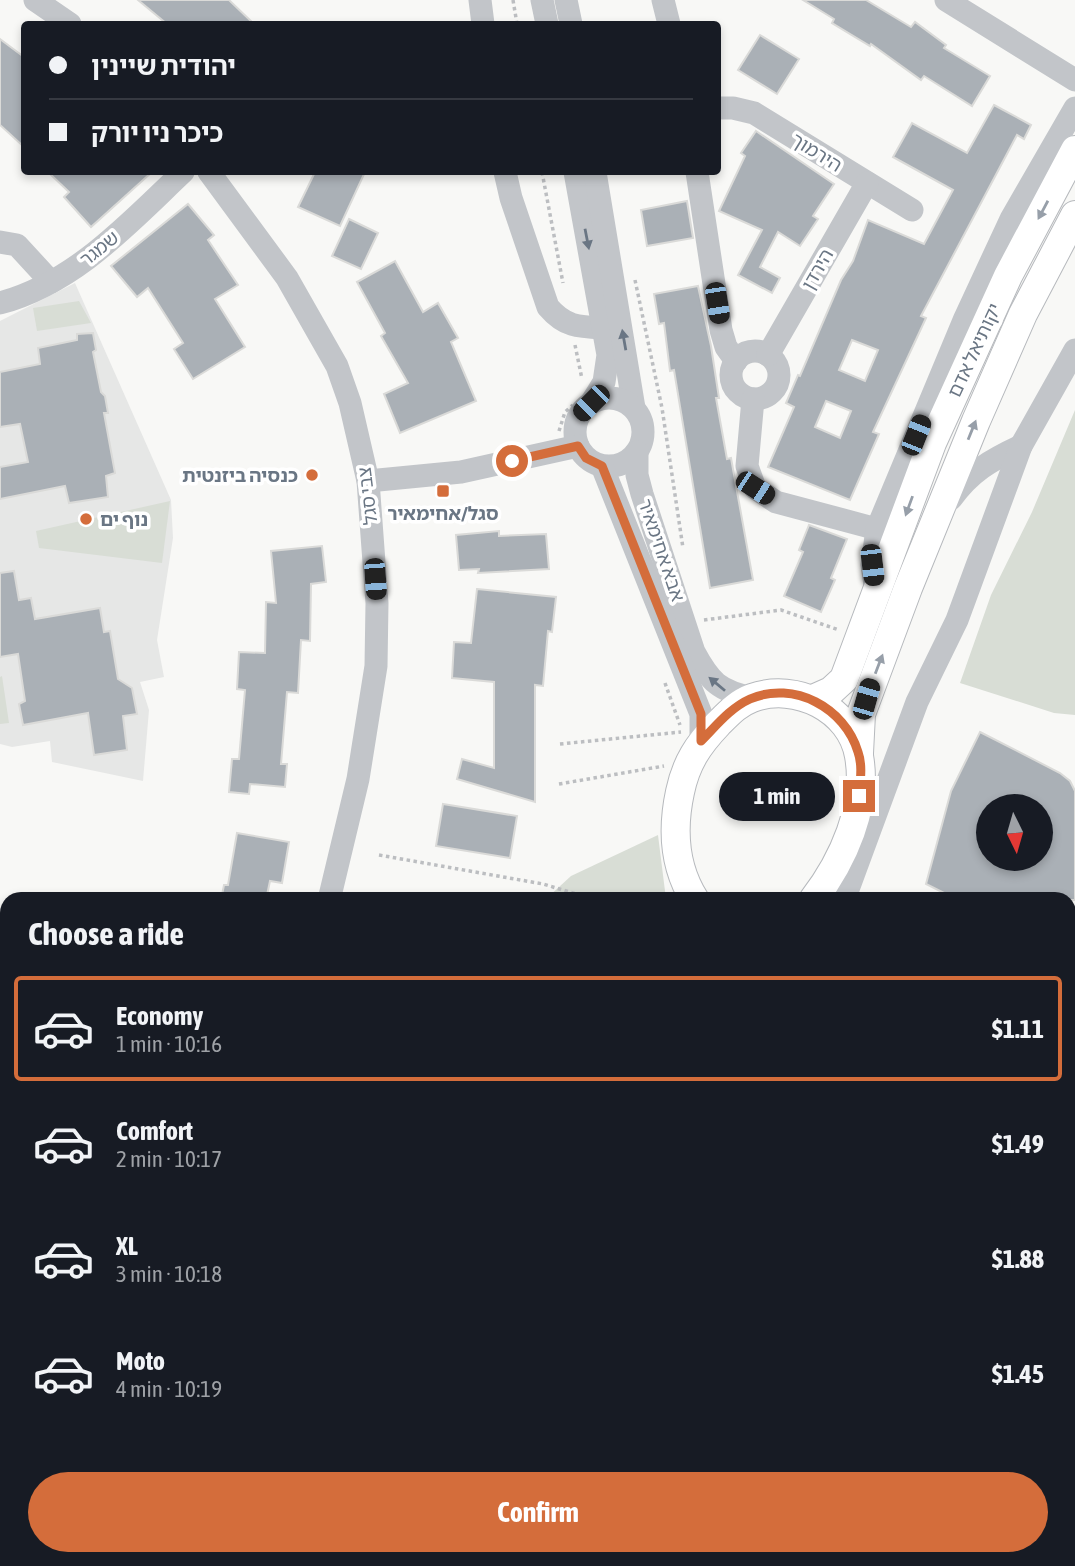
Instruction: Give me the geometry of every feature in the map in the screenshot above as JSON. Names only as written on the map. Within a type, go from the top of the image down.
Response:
[{"type":"main road","name":"יקותיאל אדם","points":[[813,699],[831,691],[844,679],[932,443],[1008,276],[1075,150]]},
{"type":"main road","name":"יקותיאל אדם","points":[[819,892],[834,870],[850,832],[859,796],[861,714],[870,684],[976,421],[1023,314],[1075,215]]},
{"type":"main road","points":[[691,892],[680,868],[674,817],[691,737],[753,698],[784,692],[813,699],[848,727],[859,753]]},
{"type":"street","points":[[35,0],[66,21]]},
{"type":"street","points":[[480,0],[483,21]]},
{"type":"street","points":[[542,0],[546,21]]},
{"type":"street","points":[[566,0],[570,21]]},
{"type":"street","points":[[663,0],[668,21]]},
{"type":"street","points":[[946,0],[1075,80]]},
{"type":"street","name":"הירמוך","points":[[721,108],[754,113],[912,210]]},
{"type":"street","points":[[876,595],[872,565],[877,529],[964,318],[1005,231],[1075,108]]},
{"type":"street","name":"שמגר","points":[[0,303],[51,282],[96,254],[180,175]]},
{"type":"street","name":"צבי סגל","points":[[211,175],[287,278],[337,366],[350,403],[368,481],[377,603],[376,666],[358,779],[331,892]]},
{"type":"street","points":[[506,175],[548,307],[560,320],[571,326],[604,328]]},
{"type":"street","points":[[368,481],[461,472],[568,441],[585,395],[604,382],[607,371],[604,328],[576,175]]},
{"type":"street","points":[[568,441],[586,458],[602,466],[624,463],[637,452],[643,436],[643,425],[634,408],[595,175]]},
{"type":"street","points":[[697,175],[722,330],[726,347],[736,361],[732,381],[740,393],[753,399],[767,396],[779,379],[777,365],[768,355],[754,351],[736,361]]},
{"type":"street","name":"הירדן","points":[[768,355],[867,183]]},
{"type":"street","points":[[0,242],[17,245],[51,282]]},
{"type":"street","points":[[847,892],[918,702],[957,620],[1021,446],[1075,350]]},
{"type":"street","points":[[585,395],[614,398],[634,408]]},
{"type":"street","points":[[753,399],[747,466],[755,488],[776,502],[877,529]]},
{"type":"street","points":[[939,516],[966,478],[983,465],[1021,446]]},
{"type":"street","name":"אבא אחימאיר","points":[[637,452],[637,475],[642,494],[694,652],[706,674],[727,692],[753,698]]},
{"type":"street","name":"אבא אחימאיר","points":[[602,466],[701,714],[691,737]]},
{"type":"path","points":[[513,0],[516,21]]},
{"type":"path","points":[[543,175],[564,286]]},
{"type":"path","points":[[633,267],[662,408],[685,557]]},
{"type":"path","points":[[568,441],[565,412],[585,395],[571,326]]},
{"type":"path","points":[[706,632],[701,620],[781,610],[861,638]]},
{"type":"path","points":[[559,744],[691,737]]},
{"type":"path","points":[[559,784],[673,765]]},
{"type":"path","points":[[379,855],[543,884],[570,892]]},
{"type":"shaded area","name":"נוף ים","points":[[75,283],[171,500],[173,538],[157,640],[164,677],[140,682],[149,710],[143,781],[52,762],[50,741],[12,747],[0,744],[0,321]]},
{"type":"shaded area","points":[[79,301],[91,323],[37,331],[33,308]]},
{"type":"shaded area","points":[[1075,410],[1075,715],[1054,713],[960,683],[991,595],[1032,512]]},
{"type":"shaded area","points":[[170,501],[162,563],[39,548],[36,531]]},
{"type":"shaded area","points":[[2,676],[9,723],[0,724],[0,677]]},
{"type":"shaded area","points":[[658,835],[665,892],[554,892],[571,876]]},
{"type":"building","points":[[138,0],[229,0],[251,21],[163,21]]},
{"type":"building","points":[[803,0],[866,0],[911,27],[915,22],[946,45],[944,48],[990,76],[972,106],[924,76],[921,80],[871,44],[870,46],[832,23],[834,19]]},
{"type":"building","points":[[760,35],[799,59],[777,94],[738,70]]},
{"type":"building","points":[[0,39],[21,55],[21,144],[0,125]]},
{"type":"building","points":[[994,105],[1031,125],[1024,139],[1017,135],[921,316],[926,318],[873,432],[879,434],[850,500],[768,467],[794,407],[786,403],[841,280],[853,261],[868,220],[924,244],[953,190],[893,157],[912,123],[967,153]],"holes":[[[852,340],[878,350],[865,381],[839,370]],[[826,401],[851,411],[840,438],[815,427]]]},
{"type":"building","points":[[756,131],[834,184],[813,216],[818,219],[800,246],[778,232],[760,267],[780,278],[772,293],[738,275],[762,230],[719,211],[745,156],[741,153]]},
{"type":"building","points":[[51,175],[149,175],[91,227],[64,197],[69,192]]},
{"type":"building","points":[[314,175],[364,175],[340,226],[298,207]]},
{"type":"building","points":[[687,201],[693,238],[647,246],[641,210]]},
{"type":"building","points":[[188,204],[214,235],[208,240],[238,285],[215,299],[245,347],[193,379],[174,349],[183,343],[148,288],[137,297],[111,266]]},
{"type":"building","points":[[349,219],[378,233],[361,269],[332,256]]},
{"type":"building","points":[[395,261],[423,312],[438,303],[458,338],[451,342],[476,401],[400,433],[384,394],[408,383],[381,336],[385,333],[357,282]]},
{"type":"building","points":[[698,286],[711,346],[719,398],[716,398],[727,459],[731,458],[753,580],[710,588],[674,370],[670,371],[664,323],[659,324],[654,294]]},
{"type":"building","points":[[93,333],[96,350],[93,352],[101,392],[105,396],[108,413],[104,413],[115,473],[106,476],[108,497],[69,503],[65,486],[0,499],[0,467],[28,462],[20,424],[0,427],[0,372],[40,364],[38,348],[77,340],[77,334]]},
{"type":"building","points":[[809,525],[847,539],[831,578],[835,580],[821,612],[784,596],[803,552],[799,550]]},
{"type":"building","points":[[499,531],[499,536],[546,534],[549,569],[478,573],[479,569],[459,570],[456,535]]},
{"type":"building","points":[[322,546],[326,582],[311,584],[310,641],[301,640],[298,693],[287,692],[281,764],[287,764],[285,787],[250,784],[249,794],[229,792],[232,759],[239,759],[245,690],[237,689],[239,652],[265,653],[266,602],[276,603],[271,551]]},
{"type":"building","points":[[14,571],[19,600],[31,598],[35,619],[100,608],[104,632],[110,631],[118,679],[132,688],[137,714],[123,716],[127,750],[94,755],[88,713],[23,725],[19,704],[25,701],[18,654],[0,657],[0,573]]},
{"type":"building","points":[[477,589],[556,597],[552,632],[548,631],[543,686],[535,685],[535,802],[457,779],[462,759],[494,768],[494,682],[452,678],[454,642],[471,643]]},
{"type":"building","points":[[980,732],[1060,773],[1070,781],[1075,791],[1075,892],[942,892],[926,884],[951,791]]},
{"type":"building","points":[[443,804],[517,816],[510,858],[436,846]]},
{"type":"building","points":[[237,833],[289,842],[282,883],[270,881],[268,892],[223,892],[224,885],[228,885]]},
{"type":"place","name":"כנסיה ביזנטית","points":[[312,475]]},
{"type":"place","name":"סגל/אחימאיר","points":[[443,491]]},
{"type":"place","name":"נוף ים","points":[[86,519]]},
{"type":"route","points":[[512,461],[578,446],[586,458],[602,466],[614,488],[701,714],[701,741],[739,705],[753,698],[784,692],[813,699],[848,727],[859,753],[859,796]]}]
